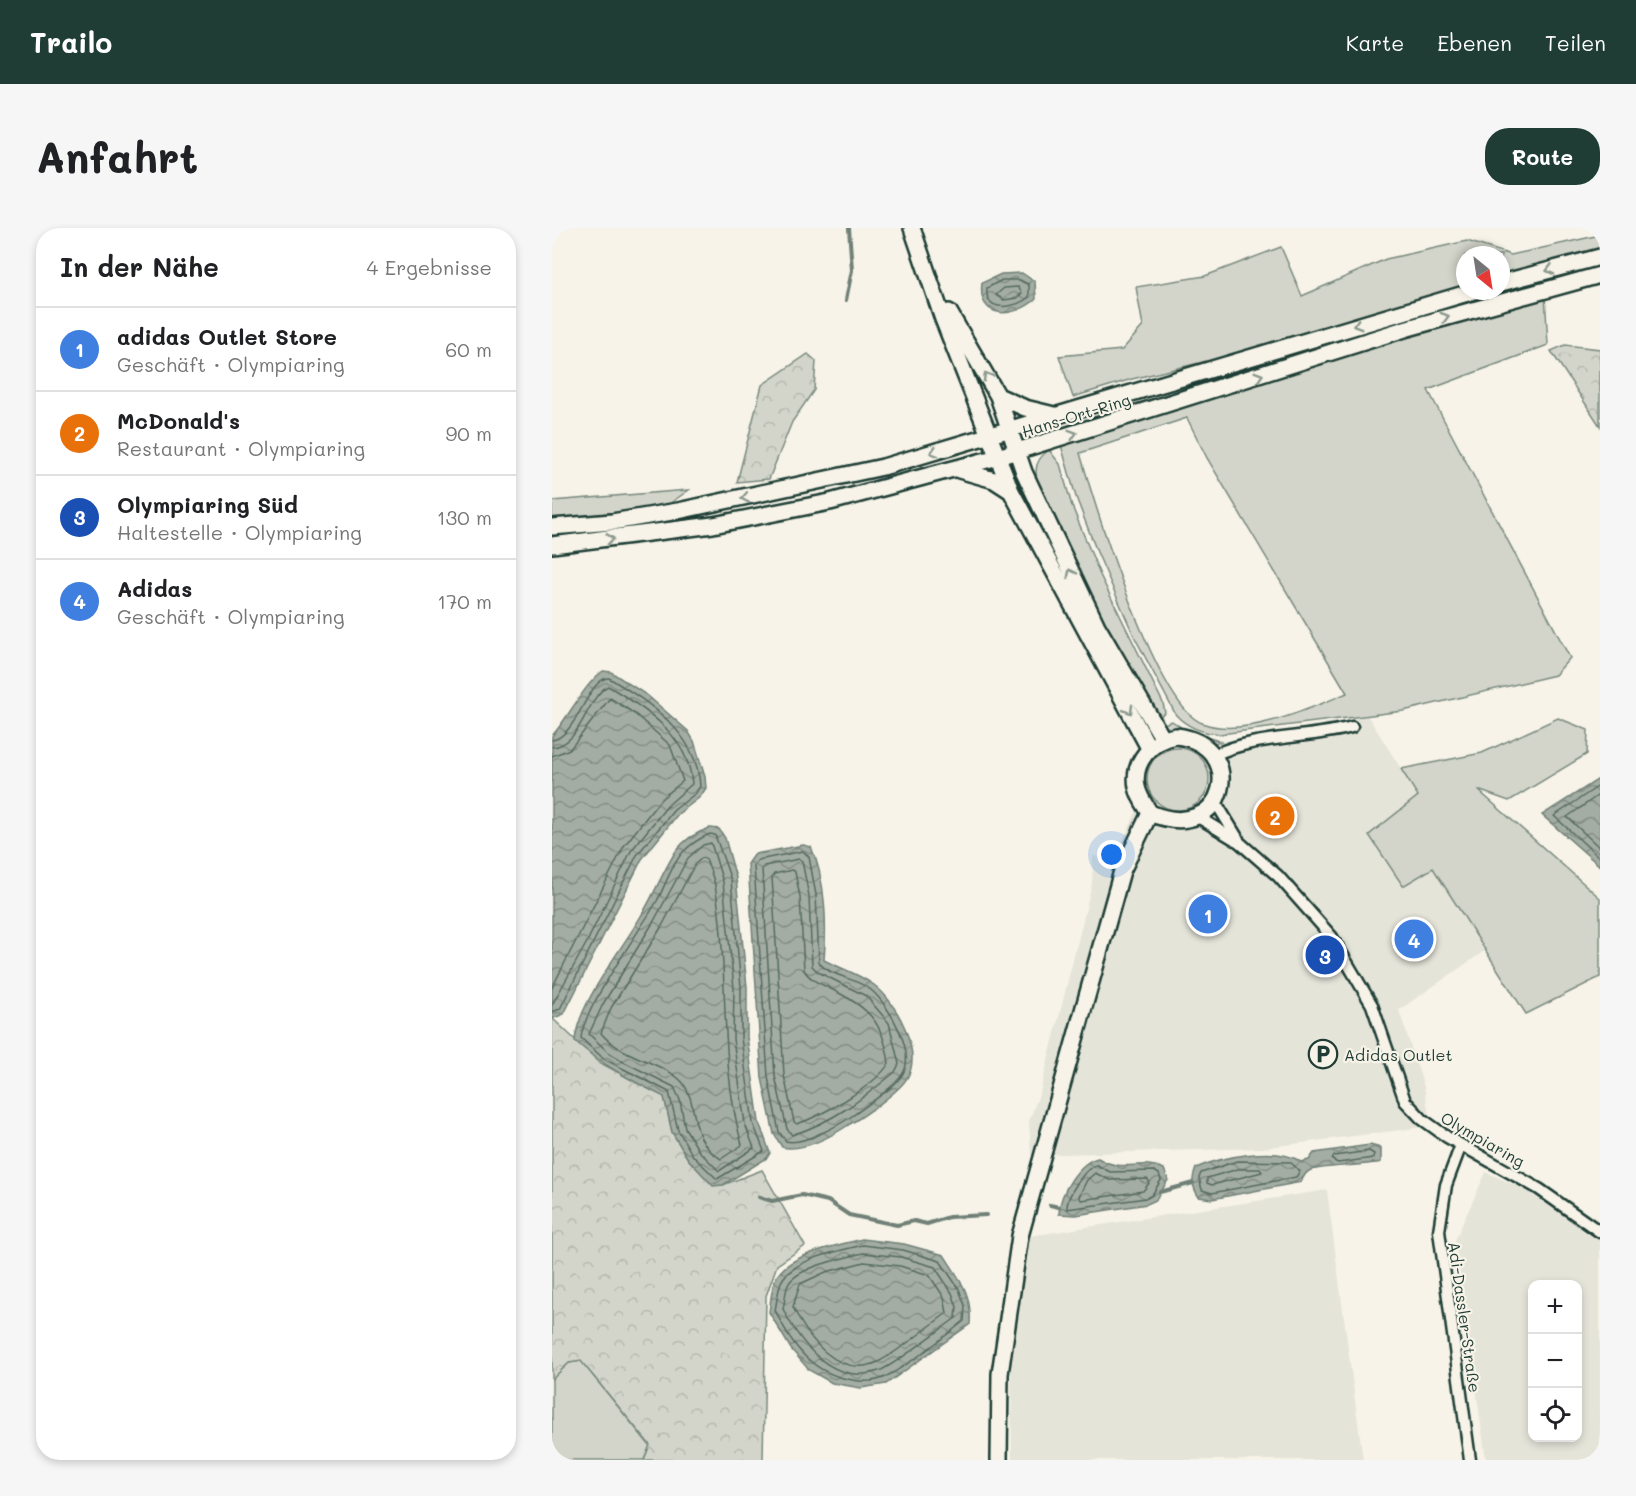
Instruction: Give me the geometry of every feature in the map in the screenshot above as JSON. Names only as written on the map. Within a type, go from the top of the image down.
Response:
[{"type":"main road","points":[[912,228],[943,319],[1011,491],[1149,748]]},
{"type":"main road","points":[[1510,281],[1600,257]]},
{"type":"main road","name":"Hans-Ort-Ring","points":[[552,545],[683,530],[766,516],[955,470],[1408,328],[1600,275]]},
{"type":"main road","points":[[933,286],[998,396],[1017,451],[1045,519],[1097,626],[1163,739]]},
{"type":"main road","name":"Hans-Ort-Ring","points":[[552,527],[612,522],[771,493],[883,467],[1456,296]]},
{"type":"main road","points":[[998,396],[1025,408],[1057,415]]},
{"type":"main road","points":[[955,470],[987,477],[1011,491]]},
{"type":"main road","points":[[1176,736],[1190,738],[1204,745],[1214,755],[1221,775],[1221,785],[1215,801],[1198,817],[1173,821],[1150,813],[1140,797],[1136,779],[1138,766],[1149,748],[1163,739],[1176,736]]},
{"type":"main road","points":[[999,1460],[1000,1374],[1020,1236],[1122,871],[1150,813]]},
{"type":"street","points":[[1214,755],[1228,748],[1271,739],[1352,727]]},
{"type":"street","name":"Olympiaring","points":[[1215,801],[1239,842]]},
{"type":"street","name":"Olympiaring","points":[[1198,817],[1239,842],[1278,876],[1341,950],[1372,1005],[1406,1101],[1435,1130],[1539,1189],[1600,1232]]},
{"type":"street","name":"Adi-Dassler-Straße","points":[[1461,1145],[1446,1185],[1439,1231],[1470,1460]]},
{"type":"shaded area","points":[[1368,716],[1418,796],[1369,836],[1433,867],[1486,950],[1399,1010],[1424,1087],[1431,1126],[1263,1148],[1031,1155],[1029,1121],[1041,1089],[1092,884],[1093,856],[1114,859],[1137,811],[1131,781],[1171,734],[1214,743]]},
{"type":"shaded area","points":[[1486,1172],[1545,1199],[1600,1240],[1600,1460],[1486,1460],[1455,1240]]},
{"type":"shaded area","points":[[1327,1190],[1363,1460],[1012,1460],[1011,1371],[1029,1236]]},
{"type":"green space","points":[[1600,235],[1600,251],[1510,275],[1511,255]]},
{"type":"green space","points":[[1467,241],[1483,246],[1456,246],[1456,290],[1228,356],[1132,379],[1073,397],[1059,356],[1122,350],[1143,326],[1136,287],[1205,276],[1281,247],[1302,296],[1386,259]]},
{"type":"green space","points":[[1545,295],[1548,345],[1428,390],[1570,658],[1555,675],[1403,711],[1220,734],[1196,729],[1176,715],[1134,636],[1097,552],[1076,497],[1061,445],[1367,347]],"holes":[[[1187,418],[1207,458],[1347,693],[1275,720],[1255,725],[1218,727],[1202,723],[1184,709],[1166,681],[1129,601],[1080,453]]]},
{"type":"green space","points":[[1565,345],[1600,349],[1600,426],[1551,351]]},
{"type":"green space","points":[[808,354],[816,361],[814,390],[792,422],[769,479],[737,482],[762,385]]},
{"type":"green space","points":[[1049,450],[1060,464],[1072,506],[1100,575],[1163,703],[1165,713],[1159,717],[1110,636],[1038,482],[1037,464]]},
{"type":"green space","points":[[689,490],[666,506],[552,520],[552,501]]},
{"type":"green space","points":[[1558,718],[1588,730],[1587,754],[1509,801],[1478,790],[1600,898],[1600,977],[1526,1014],[1433,868],[1403,886],[1369,835],[1418,796],[1401,769],[1482,753]]},
{"type":"green space","points":[[1172,721],[1185,730],[1222,742],[1199,741],[1175,733],[1163,724]]},
{"type":"green space","points":[[1172,748],[1184,748],[1200,757],[1207,767],[1209,779],[1207,791],[1200,801],[1184,810],[1172,810],[1161,805],[1152,796],[1147,785],[1147,773],[1152,762],[1161,753]]},
{"type":"green space","points":[[552,1018],[600,1063],[664,1096],[672,1132],[688,1159],[713,1185],[723,1185],[762,1170],[805,1246],[777,1265],[766,1296],[763,1460],[644,1460],[650,1445],[581,1361],[569,1363],[552,1379]]},
{"type":"green space","points":[[581,1361],[650,1446],[644,1460],[552,1460],[552,1379],[569,1363]]},
{"type":"water","points":[[1022,273],[1035,282],[1036,299],[1018,310],[1008,312],[991,310],[985,304],[982,283],[1001,274]]},
{"type":"water","points":[[603,671],[611,672],[648,696],[688,731],[694,741],[706,788],[700,797],[678,814],[642,859],[564,1014],[552,1018],[552,736],[589,684]]},
{"type":"water","points":[[1600,778],[1600,866],[1542,815]]},
{"type":"water","points":[[710,828],[719,829],[725,838],[736,878],[747,987],[747,1037],[759,1122],[770,1153],[767,1158],[723,1185],[713,1186],[688,1159],[672,1132],[664,1097],[607,1065],[575,1041],[583,1011],[592,994],[641,916],[676,851],[691,837]]},
{"type":"water","points":[[803,845],[811,847],[820,873],[825,918],[824,960],[862,978],[882,993],[891,1003],[905,1028],[912,1055],[907,1078],[881,1103],[826,1138],[808,1145],[790,1148],[782,1147],[774,1134],[762,1078],[748,864],[755,854]]},
{"type":"water","points":[[1370,1145],[1381,1148],[1381,1162],[1313,1169],[1306,1173],[1301,1182],[1212,1199],[1199,1197],[1194,1186],[1193,1176],[1196,1168],[1220,1160],[1249,1154],[1278,1154],[1301,1162],[1309,1160],[1314,1153]]},
{"type":"water","points":[[1098,1158],[1115,1165],[1155,1166],[1164,1169],[1168,1180],[1156,1200],[1147,1204],[1076,1215],[1059,1214],[1062,1197],[1071,1180],[1084,1166]]},
{"type":"water","points":[[862,1239],[904,1244],[944,1255],[964,1287],[969,1304],[970,1324],[886,1384],[861,1388],[832,1383],[809,1370],[791,1349],[769,1312],[775,1280],[781,1271],[801,1257],[813,1252]]},
{"type":"waterway","points":[[846,300],[852,270],[849,228]]},
{"type":"waterway","points":[[1160,1192],[1193,1183]]},
{"type":"waterway","points":[[759,1197],[772,1201],[802,1195],[828,1201],[849,1215],[897,1225],[914,1221],[927,1224],[949,1217],[986,1215]]},
{"type":"waterway","points":[[1050,1205],[1059,1207]]},
{"type":"place","name":"McDonald's","points":[[1275,816]]},
{"type":"place","name":"adidas Outlet Store","points":[[1208,914]]},
{"type":"place","name":"Adidas","points":[[1414,939]]},
{"type":"place","name":"Olympiaring Süd","points":[[1325,955]]},
{"type":"place","name":"Adidas Outlet","points":[[1323,1054]]}]
